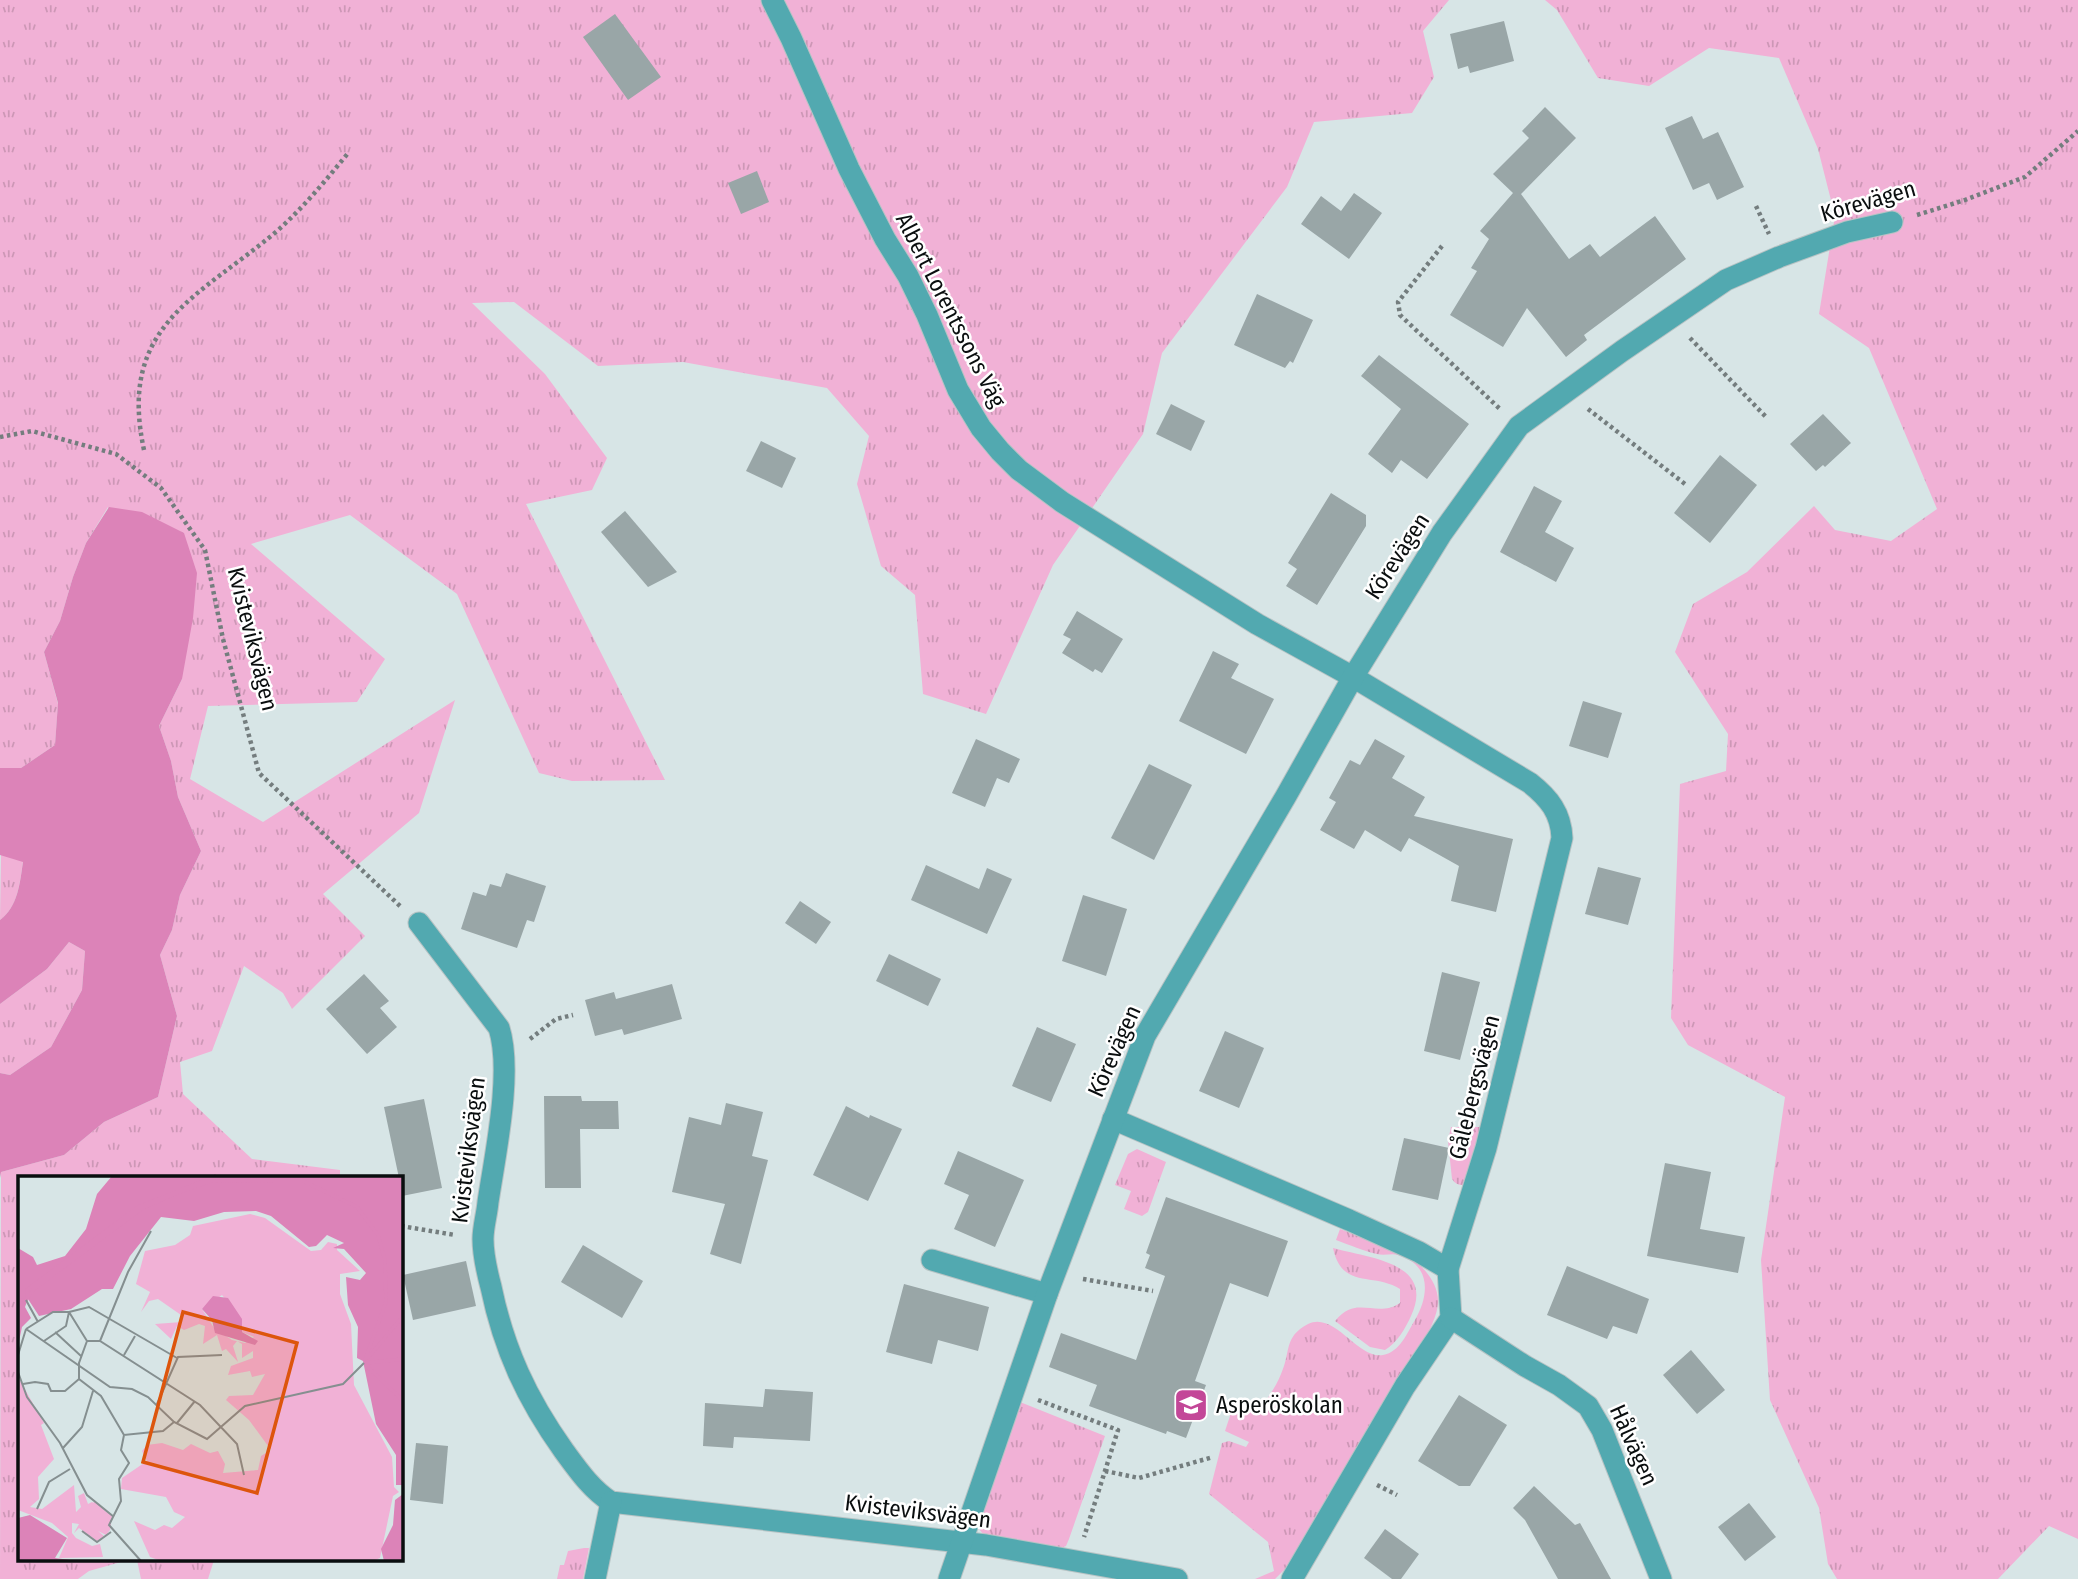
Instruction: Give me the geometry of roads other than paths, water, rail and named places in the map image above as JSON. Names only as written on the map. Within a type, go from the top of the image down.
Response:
[{"type":"street","name":"Albert Lorentssons Väg","points":[[772,0],[849,169],[922,305],[958,390],[981,428],[1000,451],[1019,470],[1062,502],[1257,624],[1353,677]]},
{"type":"street","name":"Körevägen","points":[[949,1579],[1051,1284],[1144,1036],[1353,677],[1442,533],[1519,426],[1670,317],[1726,280],[1768,261],[1847,232],[1892,222]]},
{"type":"street","name":"Gålebergsvägen","points":[[1353,677],[1530,783],[1547,796],[1562,824],[1562,838],[1486,1148],[1448,1269],[1451,1318]]},
{"type":"street","name":"Kvisteviksvägen","points":[[419,923],[499,1028],[504,1044],[497,1140],[483,1240],[498,1322],[528,1396],[596,1492],[611,1502],[961,1542],[1177,1579]]},
{"type":"street","points":[[1113,1119],[1349,1220],[1419,1252],[1448,1269]]},
{"type":"street","points":[[932,1260],[1051,1284]]},
{"type":"street","points":[[1292,1579],[1405,1386],[1451,1318]]},
{"type":"street","name":"Hålvägen","points":[[1451,1318],[1588,1406],[1602,1430],[1661,1579]]},
{"type":"street","points":[[595,1579],[611,1502]]},
{"type":"place","name":"Asperöskolan","points":[[1191,1405]]}]
